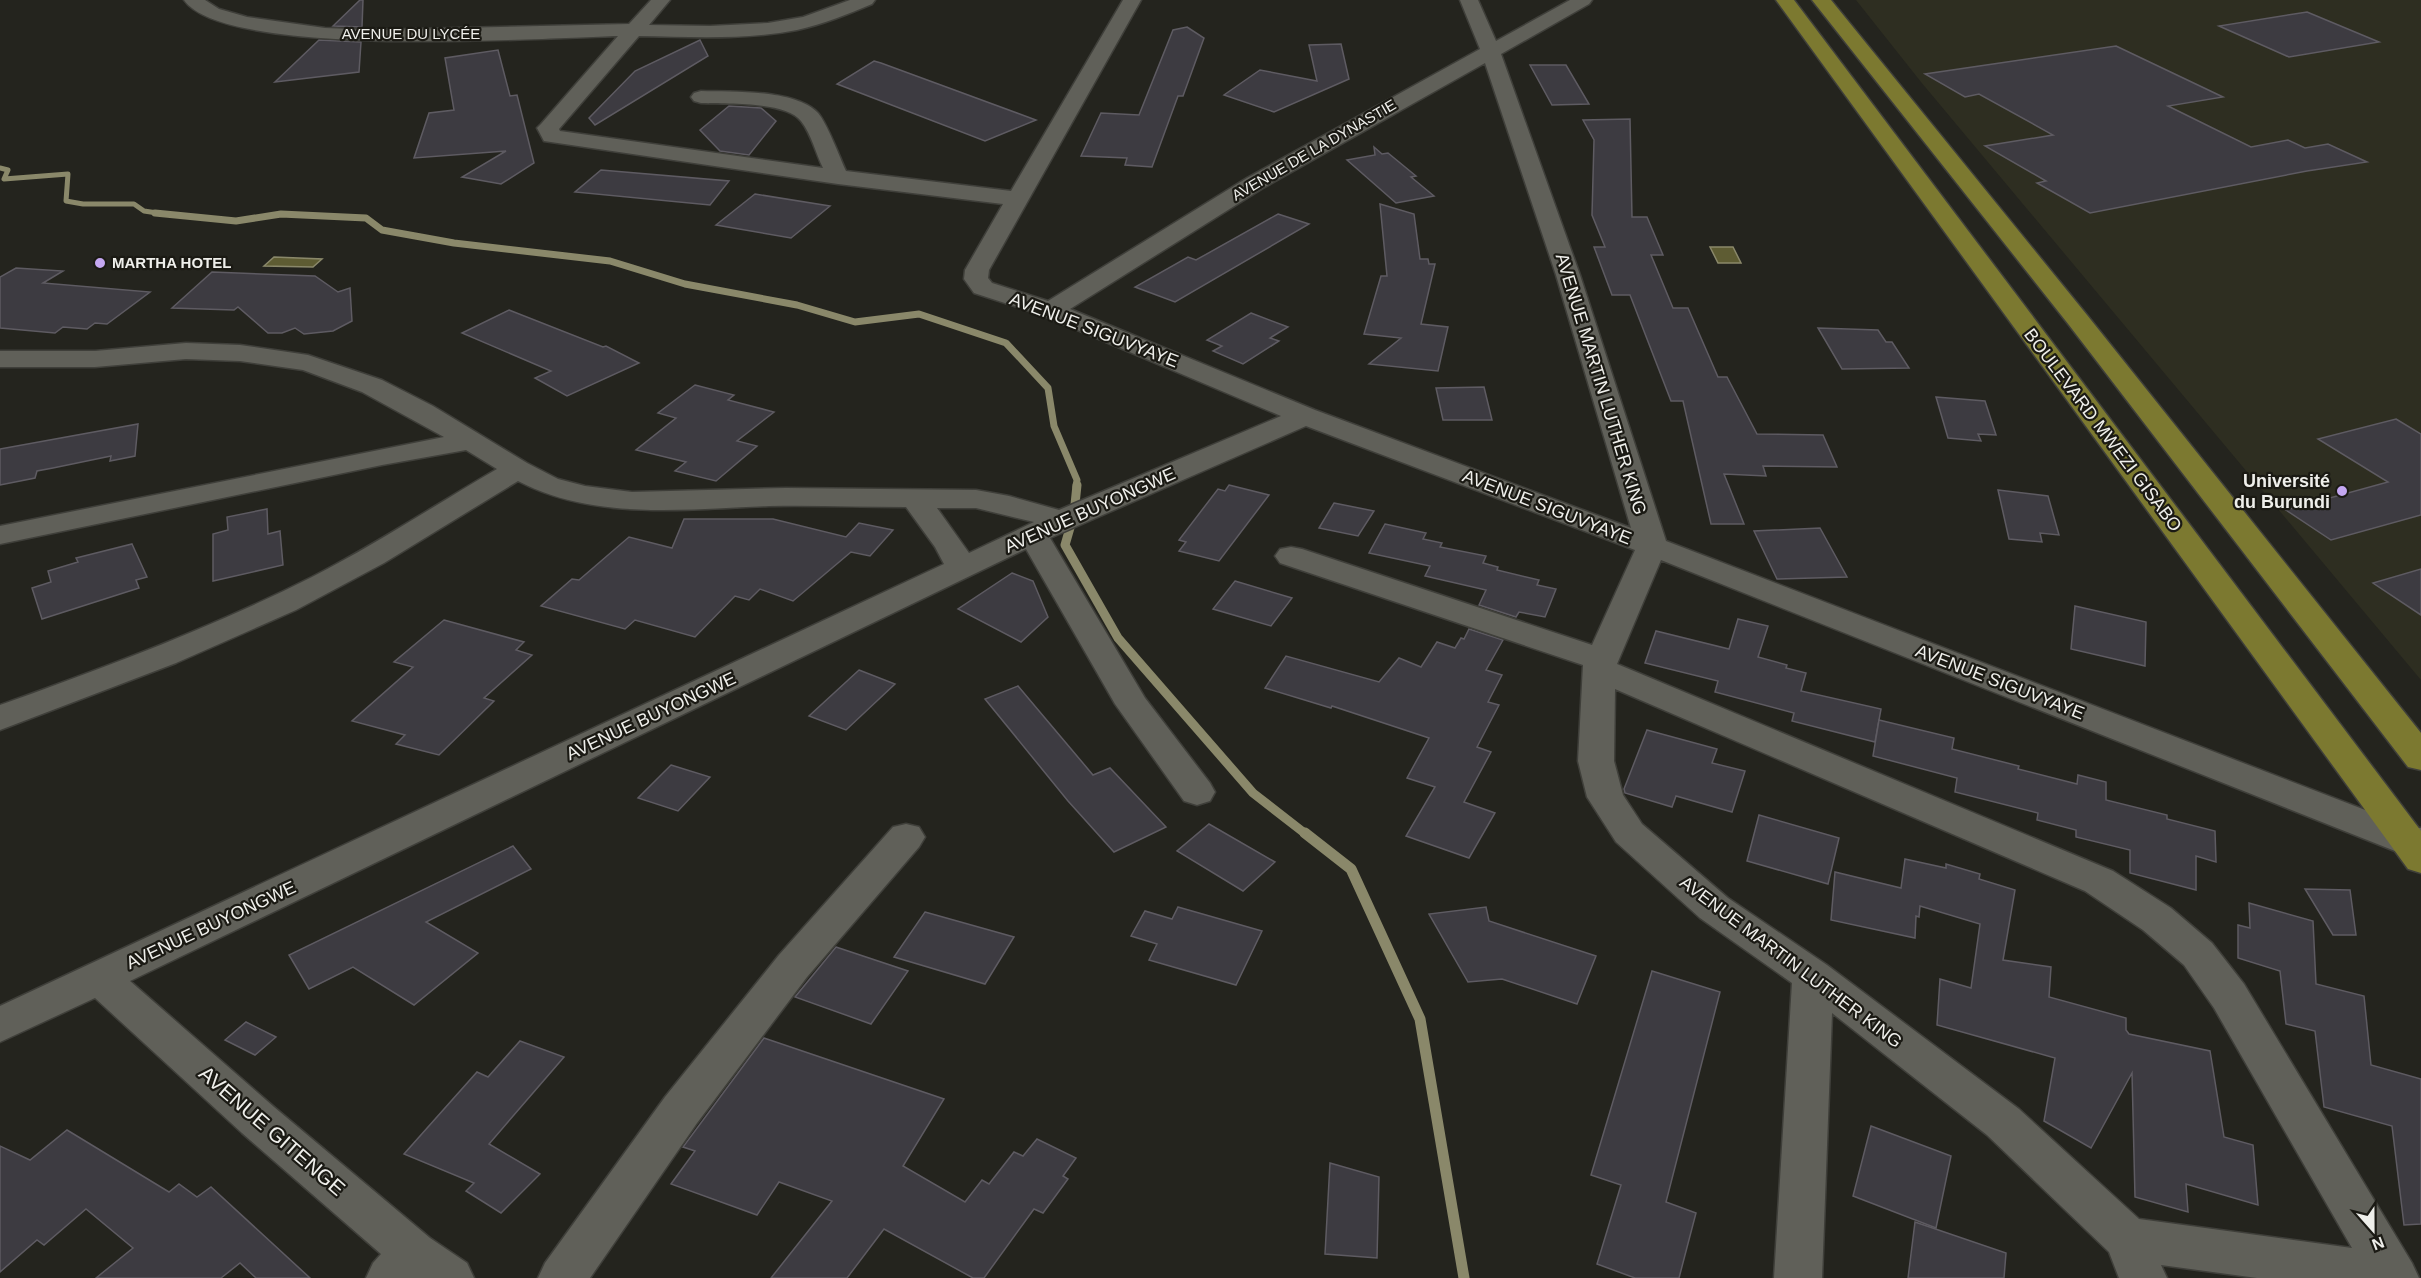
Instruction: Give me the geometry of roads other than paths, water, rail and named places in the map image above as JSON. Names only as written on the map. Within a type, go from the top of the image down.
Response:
[{"type":"main road","name":"BOULEVARD MWEZI GISABO","points":[[1785,0],[2417,848]]},
{"type":"main road","points":[[1821,0],[2078,320],[2421,758]]},
{"type":"main road","points":[[1854,92],[1895,94]]},
{"type":"street","name":"AVENUE DU LYCÉE","points":[[194,0],[213,13],[245,22],[325,34],[375,36],[634,30],[719,31],[788,26],[825,17],[866,0]]},
{"type":"street","points":[[661,0],[548,128],[552,136],[838,177],[1017,199]]},
{"type":"street","name":"AVENUE SIGUVYAYE","points":[[1132,0],[977,270],[975,279],[983,288],[1051,310],[1305,416],[1652,546],[2417,848]]},
{"type":"street","name":"AVENUE MARTIN LUTHER KING","points":[[1469,0],[1490,50],[1568,275],[1652,546],[1599,664],[1596,760],[1605,797],[1629,833],[1714,908],[1813,976],[2003,1122],[2135,1258]]},
{"type":"street","name":"AVENUE DE LA DYNASTIE","points":[[1051,310],[1255,183],[1583,0]]},
{"type":"street","points":[[701,97],[773,103],[803,111],[810,117],[838,177]]},
{"type":"street","points":[[0,359],[95,359],[186,351],[240,353],[308,363],[372,386],[423,412],[517,469],[548,485],[583,495],[632,501],[914,497],[976,500],[1009,505],[1054,524],[1132,704],[1197,792]]},
{"type":"street","points":[[0,377],[95,359]]},
{"type":"street","name":"AVENUE BUYONGWE","points":[[0,1025],[1054,524],[1305,416]]},
{"type":"street","points":[[0,535],[382,456],[469,441]]},
{"type":"street","points":[[0,718],[123,673],[228,630],[326,582],[517,469]]},
{"type":"street","points":[[914,497],[950,546],[962,569]]},
{"type":"street","points":[[1291,556],[1599,664],[2099,881],[2157,919],[2198,954],[2229,996],[2394,1277]]},
{"type":"street","points":[[562,1278],[681,1110],[786,975],[906,837]]},
{"type":"street","points":[[1798,1278],[1813,976]]},
{"type":"street","name":"AVENUE GITENGE","points":[[99,978],[258,1120],[418,1270]]},
{"type":"street","points":[[2135,1258],[2394,1277]]},
{"type":"waterway","points":[[0,168],[8,170],[4,179],[68,174],[66,201],[83,204],[134,204],[144,211],[162,214]]},
{"type":"waterway","points":[[155,213],[162,214]]},
{"type":"waterway","points":[[162,214],[236,221],[281,214]]},
{"type":"waterway","points":[[281,214],[288,214]]},
{"type":"waterway","points":[[281,214],[366,218],[382,230],[454,243],[610,261],[685,284],[797,305],[855,322],[919,314],[1006,343],[1048,388],[1054,426],[1077,480],[1076,487]]},
{"type":"waterway","points":[[1077,485],[1074,514],[1065,545],[1118,638],[1253,793],[1307,835]]},
{"type":"waterway","points":[[1305,833],[1351,869],[1420,1019],[1464,1278]]},
{"type":"place","name":"MARTHA HOTEL","points":[[100,263]]},
{"type":"place","name":"Université du Burundi","points":[[2342,491]]}]
